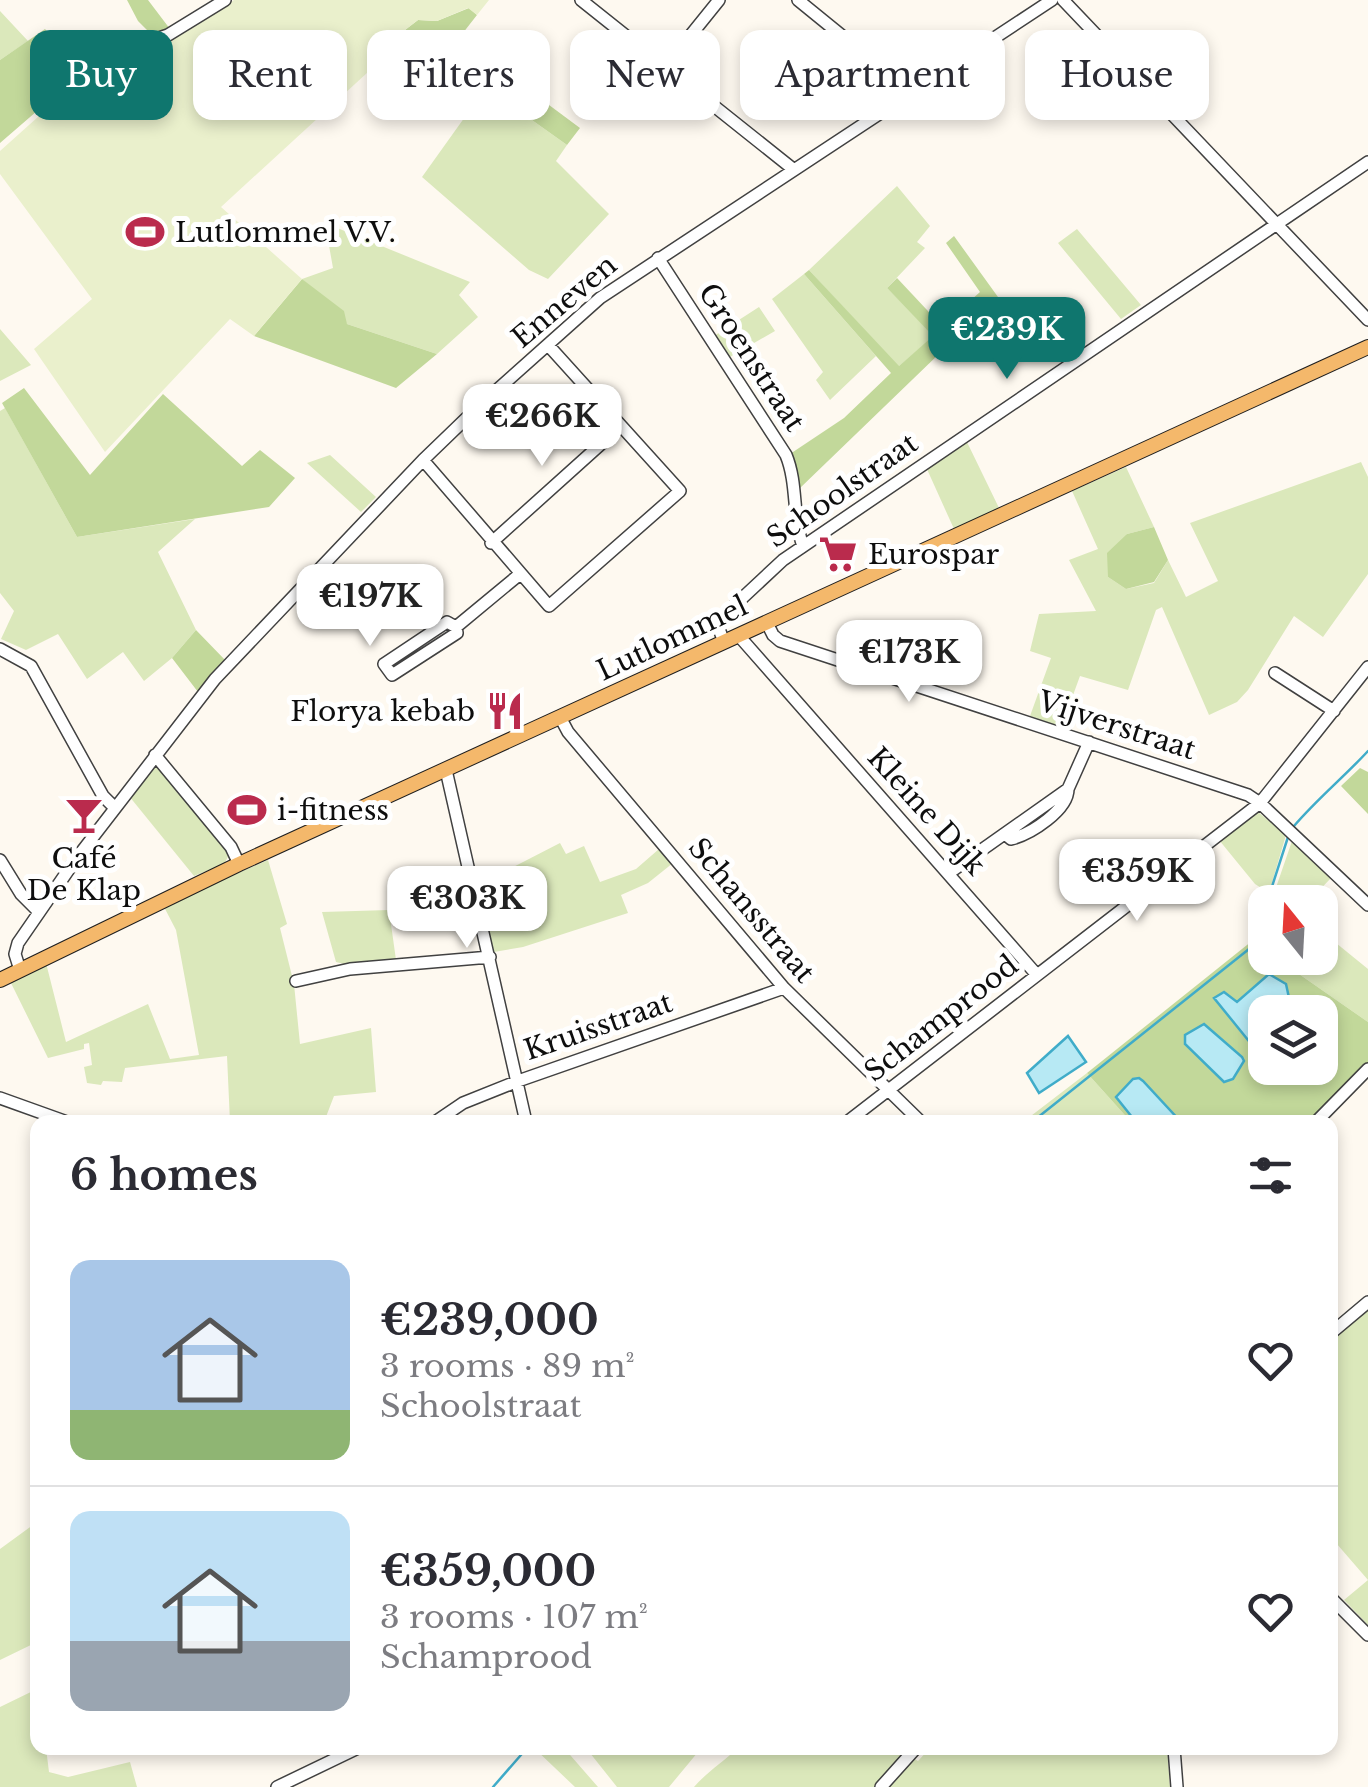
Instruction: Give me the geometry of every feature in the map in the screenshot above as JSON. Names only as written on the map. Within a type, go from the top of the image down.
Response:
[{"type":"main road","name":"Lutlommel","points":[[0,980],[239,864],[1368,347]]},
{"type":"street","points":[[173,32],[225,0]]},
{"type":"street","points":[[581,0],[619,30]]},
{"type":"street","points":[[694,30],[719,0]]},
{"type":"street","points":[[798,0],[835,30]]},
{"type":"street","name":"Enneven","points":[[1005,31],[1052,0]]},
{"type":"street","points":[[1063,0],[1368,320]]},
{"type":"street","points":[[720,110],[793,169]]},
{"type":"street","name":"Enneven","points":[[20,970],[15,949],[155,755],[215,679],[422,460],[600,298],[868,120]]},
{"type":"street","name":"Schoolstraat","points":[[724,642],[718,629],[723,616],[775,566],[1368,162]]},
{"type":"street","name":"Groenstraat","points":[[658,258],[786,455],[793,472],[803,546]]},
{"type":"street","points":[[422,460],[549,606],[680,491],[548,346]]},
{"type":"street","points":[[491,543],[621,426]]},
{"type":"street","points":[[456,627],[520,574]]},
{"type":"street","points":[[447,622],[456,627],[456,633],[392,675],[384,664],[447,622]]},
{"type":"street","name":"Vijverstraat","points":[[767,623],[780,641],[1248,795],[1368,905]]},
{"type":"street","name":"Kleine Dijk","points":[[739,636],[1037,975]]},
{"type":"street","points":[[0,649],[31,666],[103,796],[115,808]]},
{"type":"street","name":"Schamprood","points":[[857,1115],[1260,803],[1368,667]]},
{"type":"street","points":[[1275,673],[1334,711]]},
{"type":"street","name":"Schansstraat","points":[[560,717],[568,732],[784,988],[914,1115]]},
{"type":"street","points":[[949,873],[1068,789],[1089,742]]},
{"type":"street","points":[[155,755],[231,847],[239,864]]},
{"type":"street","points":[[446,770],[525,1115]]},
{"type":"street","points":[[0,860],[21,894],[39,912]]},
{"type":"street","points":[[296,981],[378,965],[490,957]]},
{"type":"street","name":"Kruisstraat","points":[[446,1115],[518,1081],[784,988]]},
{"type":"street","points":[[1323,1115],[1368,1069]]},
{"type":"street","points":[[0,1098],[47,1115]]},
{"type":"street","points":[[1338,1327],[1368,1302]]},
{"type":"street","points":[[1338,1605],[1368,1636]]},
{"type":"street","points":[[277,1787],[343,1755]]},
{"type":"street","points":[[881,1787],[910,1755]]},
{"type":"street","points":[[1175,1755],[1177,1787]]},
{"type":"green space","points":[[127,0],[148,0],[170,29],[147,30]]},
{"type":"green space","name":"Lutlommel V.V.","points":[[234,0],[489,0],[477,15],[468,8],[437,21],[418,20],[405,30],[367,30],[367,73],[347,91],[347,30],[193,30],[193,120],[316,120],[221,207],[302,279],[254,336],[230,319],[105,452],[34,349],[92,299],[0,174],[0,151],[35,120],[173,120],[173,39]]},
{"type":"green space","points":[[469,8],[477,15],[465,30],[405,30],[418,20],[437,21]]},
{"type":"green space","points":[[0,11],[28,41],[0,60]]},
{"type":"green space","points":[[30,39],[30,117],[0,143],[0,60]]},
{"type":"green space","points":[[550,106],[580,128],[567,145],[532,120],[550,120]]},
{"type":"green space","points":[[463,120],[532,120],[567,145],[556,161],[609,214],[548,279],[529,270],[422,177]]},
{"type":"green space","points":[[897,186],[930,226],[917,242],[925,248],[887,288],[934,336],[898,367],[809,270]]},
{"type":"green space","points":[[325,223],[470,282],[459,295],[478,317],[437,354],[347,324],[302,279],[333,268]]},
{"type":"green space","points":[[1077,229],[1141,305],[1121,319],[1058,243]]},
{"type":"green space","points":[[954,236],[998,297],[799,489],[790,454],[844,418],[891,373],[804,274],[809,270],[899,366],[933,336],[887,288],[897,278],[942,326],[980,292],[946,243]]},
{"type":"green space","points":[[804,274],[876,356],[830,400],[816,380],[823,372],[772,299]]},
{"type":"green space","points":[[302,279],[344,311],[347,324],[437,354],[396,388],[254,336]]},
{"type":"green space","points":[[759,307],[775,331],[728,358],[714,336]]},
{"type":"green space","points":[[0,329],[31,365],[0,381]]},
{"type":"green space","points":[[24,388],[90,475],[163,394],[242,466],[260,450],[295,478],[269,507],[77,537],[2,403]]},
{"type":"green space","points":[[5,408],[77,537],[195,519],[158,552],[196,630],[172,658],[144,681],[123,652],[87,679],[58,634],[26,650],[1,639],[14,611],[0,593],[0,411]]},
{"type":"green space","points":[[966,440],[999,508],[954,529],[926,467]]},
{"type":"green space","points":[[330,455],[376,497],[361,512],[307,463]]},
{"type":"green space","points":[[1361,462],[1368,477],[1368,574],[1323,637],[1294,616],[1248,690],[1237,702],[1209,715],[1162,607],[1156,610],[1128,690],[1080,676],[1061,728],[1030,716],[1051,658],[1030,651],[1039,614],[1096,611],[1069,560],[1098,549],[1072,491],[1126,467],[1154,527],[1127,534],[1108,577],[1126,589],[1154,583],[1168,560],[1186,597],[1218,581],[1190,523]]},
{"type":"green space","points":[[1154,527],[1168,560],[1154,582],[1126,589],[1108,577],[1107,553],[1127,534]]},
{"type":"green space","points":[[196,630],[226,661],[198,692],[172,658]]},
{"type":"green space","points":[[150,767],[161,768],[227,850],[229,855],[224,864],[194,876],[129,796]]},
{"type":"green space","points":[[1360,768],[1368,772],[1368,814],[1341,786]]},
{"type":"green space","points":[[1258,812],[1286,835],[1271,885],[1255,884],[1219,840]]},
{"type":"green space","points":[[1292,841],[1331,878],[1324,885],[1277,885]]},
{"type":"green space","points":[[560,843],[566,854],[584,846],[600,882],[636,869],[659,849],[673,863],[648,883],[621,895],[628,913],[523,947],[494,952],[478,885]]},
{"type":"green space","points":[[268,860],[287,924],[280,928],[294,984],[300,1044],[371,1028],[376,1092],[334,1096],[327,1115],[230,1115],[227,1056],[125,1068],[122,1082],[103,1081],[101,1085],[87,1083],[84,1067],[92,1065],[89,1043],[84,1044],[84,1049],[48,1058],[11,983],[46,963],[66,1042],[148,1004],[170,1059],[199,1055],[176,930],[163,905]]},
{"type":"green space","points":[[389,910],[396,960],[348,965],[336,962],[322,912]]},
{"type":"green space","points":[[1248,944],[1248,975],[1300,975],[1329,995],[1248,995],[1248,1085],[1338,1085],[1338,1001],[1368,1022],[1368,1063],[1315,1115],[1125,1115],[1087,1073]]},
{"type":"green space","points":[[1338,945],[1368,969],[1368,1022],[1338,1001],[1338,995],[1329,995],[1300,975],[1338,975]]},
{"type":"green space","points":[[1087,1073],[1125,1115],[1032,1115]]},
{"type":"green space","points":[[1368,1309],[1368,1580],[1338,1545],[1338,1333]]},
{"type":"green space","points":[[30,1527],[30,1645],[0,1660],[0,1549]]},
{"type":"green space","points":[[1368,1580],[1368,1625],[1344,1600]]},
{"type":"green space","points":[[30,1692],[30,1755],[47,1755],[49,1772],[68,1777],[130,1762],[137,1787],[0,1787],[0,1707]]},
{"type":"green space","points":[[541,1755],[570,1755],[598,1787],[575,1787]]},
{"type":"green space","points":[[592,1755],[696,1755],[669,1787],[617,1787]]},
{"type":"green space","points":[[730,1755],[903,1755],[874,1787],[694,1787]]},
{"type":"green space","points":[[924,1755],[1168,1755],[1170,1787],[887,1787],[913,1758],[918,1761]]},
{"type":"water","points":[[1268,975],[1286,984],[1288,995],[1248,995],[1248,1040],[1214,998],[1224,992],[1237,1002]]},
{"type":"water","points":[[1204,1024],[1242,1057],[1244,1061],[1233,1079],[1224,1082],[1185,1044],[1185,1035]]},
{"type":"water","points":[[1068,1036],[1086,1062],[1039,1093],[1027,1073]]},
{"type":"water","points":[[1133,1079],[1143,1081],[1175,1115],[1130,1115],[1116,1097]]},
{"type":"waterway","points":[[1294,826],[1368,751]]},
{"type":"waterway","points":[[1272,885],[1288,837]]},
{"type":"waterway","points":[[1041,1115],[1248,950]]},
{"type":"waterway","points":[[493,1787],[521,1755]]},
{"type":"place","name":"Lutlommel V.V.","points":[[145,232]]},
{"type":"place","name":"Eurospar","points":[[838,554]]},
{"type":"place","name":"Florya kebab","points":[[505,711]]},
{"type":"place","name":"i-fitness","points":[[247,810]]},
{"type":"place","name":"Café De Klap","points":[[84,815]]}]
